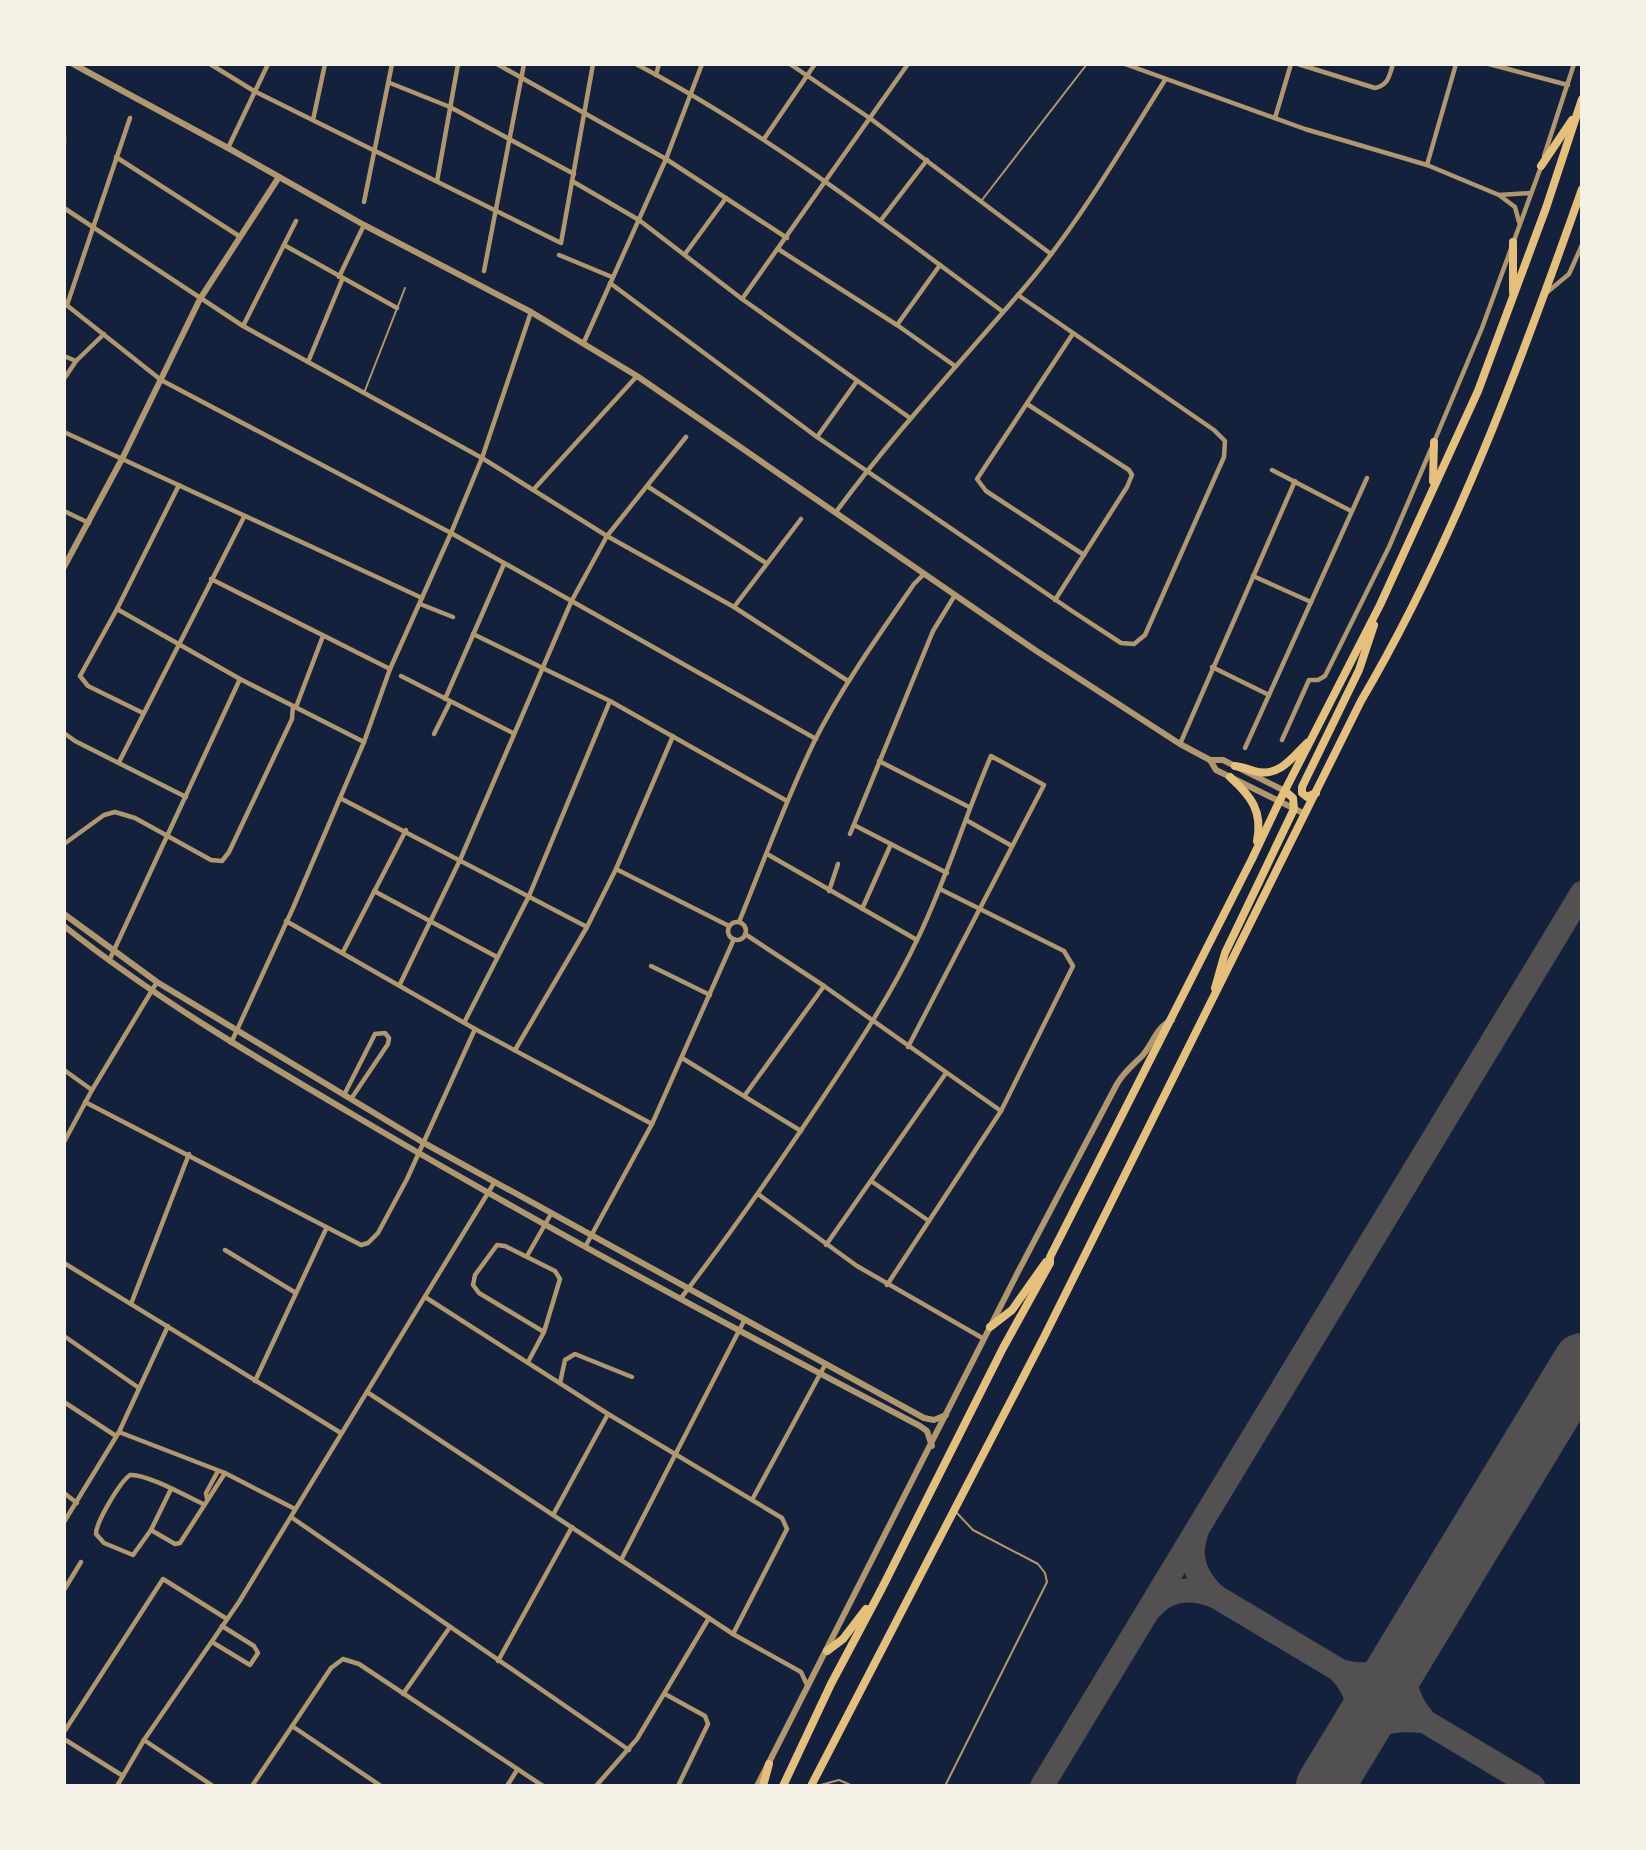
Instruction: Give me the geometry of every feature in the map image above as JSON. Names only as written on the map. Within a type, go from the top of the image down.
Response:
[{"type":"highway","points":[[990,1327],[1011,1310],[1050,1257],[1172,1020],[1284,791],[1380,605],[1478,391],[1514,295],[1581,99]]},
{"type":"highway","points":[[1541,166],[1576,115]]},
{"type":"highway","points":[[811,1785],[932,1557],[953,1509],[1044,1337],[1361,702],[1405,623],[1481,455],[1545,294],[1581,189]]},
{"type":"highway","points":[[1513,242],[1514,295]]},
{"type":"highway","points":[[1433,489],[1434,442]]},
{"type":"highway","points":[[1316,793],[1307,797],[1302,789],[1359,670],[1380,605]]},
{"type":"highway","points":[[1234,766],[1260,772],[1274,771],[1287,763],[1313,736]]},
{"type":"highway","points":[[1230,777],[1252,798],[1257,811],[1258,833],[1252,859]]},
{"type":"highway","points":[[1205,1016],[1225,953],[1294,809],[1293,798],[1284,791]]},
{"type":"highway","points":[[783,1785],[831,1684],[1003,1348],[1050,1263],[1050,1257]]},
{"type":"highway","points":[[827,1651],[848,1634],[881,1590]]},
{"type":"highway","points":[[764,1785],[769,1764]]},
{"type":"street","points":[[73,64],[364,225],[584,342],[955,595],[1180,744],[1210,760],[1223,760],[1284,791]]},
{"type":"street","points":[[228,148],[268,64]]},
{"type":"street","points":[[313,120],[325,64]]},
{"type":"street","points":[[364,202],[390,83],[392,64]]},
{"type":"street","points":[[437,181],[458,64]]},
{"type":"street","points":[[497,64],[666,159],[787,237]]},
{"type":"street","points":[[484,271],[524,64]]},
{"type":"street","points":[[213,65],[254,91],[561,243],[593,64]]},
{"type":"street","points":[[636,64],[691,93],[764,139],[881,220],[1002,312]]},
{"type":"street","points":[[656,75],[659,64]]},
{"type":"street","points":[[584,342],[666,159],[702,64]]},
{"type":"street","points":[[790,64],[871,119],[982,200],[1051,254]]},
{"type":"street","points":[[764,139],[814,64]]},
{"type":"street","points":[[742,299],[908,64]]},
{"type":"street","points":[[1125,64],[1275,118],[1428,165],[1499,195],[1515,207],[1519,227]]},
{"type":"street","points":[[1275,118],[1291,64]]},
{"type":"street","points":[[1298,64],[1375,88],[1388,81],[1393,64]]},
{"type":"street","points":[[1428,165],[1456,64]]},
{"type":"street","points":[[1489,64],[1568,85]]},
{"type":"street","points":[[1282,740],[1309,680],[1318,680],[1325,676],[1389,547],[1482,327],[1541,166],[1574,64]]},
{"type":"street","points":[[836,512],[910,418],[1051,254],[1094,192],[1165,80]]},
{"type":"street","points":[[390,83],[450,106],[574,174]]},
{"type":"street","points":[[130,118],[66,304],[161,380],[451,533],[816,739]]},
{"type":"street","points":[[64,136],[64,143]]},
{"type":"street","points":[[117,157],[239,236]]},
{"type":"street","points":[[881,220],[927,160]]},
{"type":"street","points":[[64,567],[123,457],[200,299],[279,177]]},
{"type":"street","points":[[572,181],[639,220],[742,299],[910,418]]},
{"type":"street","points":[[1499,195],[1531,193]]},
{"type":"street","points":[[685,255],[726,198]]},
{"type":"street","points":[[64,208],[94,225],[243,326],[482,458],[607,536],[734,607],[848,681]]},
{"type":"street","points":[[243,326],[296,220]]},
{"type":"street","points":[[308,362],[364,225]]},
{"type":"street","points":[[284,245],[397,308]]},
{"type":"street","points":[[1545,294],[1573,269],[1581,245]]},
{"type":"street","points":[[778,249],[897,325],[955,366]]},
{"type":"street","points":[[559,255],[611,280],[817,437],[1055,600],[1127,645],[1139,641],[1145,635],[1226,450],[1220,434],[1072,335],[1018,295]]},
{"type":"street","points":[[897,325],[940,265]]},
{"type":"street","points":[[231,1043],[340,798],[364,742],[390,669],[482,458],[531,312]]},
{"type":"street","points":[[64,379],[76,361],[104,334]]},
{"type":"street","points":[[1072,335],[980,472],[979,484],[1084,555]]},
{"type":"street","points":[[64,356],[76,361]]},
{"type":"street","points":[[534,489],[637,376]]},
{"type":"street","points":[[817,437],[857,381]]},
{"type":"street","points":[[1027,404],[1129,470],[1132,475],[1128,488],[1055,600]]},
{"type":"street","points":[[64,432],[123,457],[244,517],[422,598]]},
{"type":"street","points":[[400,984],[460,860],[541,667],[571,602],[607,536],[686,437]]},
{"type":"street","points":[[1272,470],[1351,511]]},
{"type":"street","points":[[1245,748],[1366,478]]},
{"type":"street","points":[[1180,744],[1295,481]]},
{"type":"street","points":[[143,714],[81,680],[82,672],[117,609],[179,485]]},
{"type":"street","points":[[647,486],[766,562]]},
{"type":"street","points":[[64,511],[89,523]]},
{"type":"street","points":[[118,762],[244,517]]},
{"type":"street","points":[[734,607],[801,519]]},
{"type":"street","points":[[434,734],[473,634],[504,564]]},
{"type":"street","points":[[739,922],[787,801],[816,739],[848,681],[914,584],[924,574]]},
{"type":"street","points":[[1253,576],[1311,602]]},
{"type":"street","points":[[211,579],[390,669]]},
{"type":"street","points":[[850,834],[933,630],[955,595]]},
{"type":"street","points":[[420,604],[453,617]]},
{"type":"street","points":[[117,609],[240,679],[364,742]]},
{"type":"street","points":[[473,634],[610,701],[787,801]]},
{"type":"street","points":[[64,844],[104,815],[115,812],[135,818],[167,838],[211,860],[222,861],[226,857],[292,719],[323,636]]},
{"type":"street","points":[[1212,667],[1269,695]]},
{"type":"street","points":[[401,676],[513,733]]},
{"type":"street","points":[[109,962],[240,679]]},
{"type":"street","points":[[465,1021],[530,896],[610,701]]},
{"type":"street","points":[[64,733],[186,797]]},
{"type":"street","points":[[515,1050],[587,927],[616,869],[673,736]]},
{"type":"street","points":[[681,1298],[758,1194],[874,1021],[917,940],[948,873],[969,807],[991,756],[1044,785],[908,1047]]},
{"type":"street","points":[[1210,760],[1216,770],[1305,814]]},
{"type":"street","points":[[879,761],[969,807]]},
{"type":"street","points":[[340,798],[406,830],[587,927]]},
{"type":"street","points":[[966,820],[1012,846]]},
{"type":"street","points":[[854,825],[948,873]]},
{"type":"street","points":[[343,952],[406,830]]},
{"type":"street","points":[[862,909],[891,844]]},
{"type":"street","points":[[767,854],[917,940]]},
{"type":"street","points":[[829,891],[838,864]]},
{"type":"street","points":[[616,869],[729,927]]},
{"type":"street","points":[[887,1285],[1001,1111],[1073,966],[1064,951],[940,889]]},
{"type":"street","points":[[374,891],[497,957]]},
{"type":"street","points":[[64,914],[158,982],[494,1183],[929,1420],[946,1415]]},
{"type":"street","points":[[286,921],[465,1021],[475,1029],[652,1124]]},
{"type":"street","points":[[734,939],[728,932],[729,927],[733,922],[739,922],[743,925],[745,934],[824,986],[1001,1111]]},
{"type":"street","points":[[64,926],[109,962],[231,1043],[488,1194],[739,1331],[920,1426],[927,1431],[932,1446]]},
{"type":"street","points":[[585,1246],[652,1124],[734,939],[745,934]]},
{"type":"street","points":[[651,966],[710,995]]},
{"type":"street","points":[[64,1142],[92,1090],[158,982]]},
{"type":"street","points":[[745,1095],[824,986]]},
{"type":"street","points":[[758,1785],[932,1446],[990,1327],[1126,1068],[1143,1055],[1163,1024],[1172,1020]]},
{"type":"street","points":[[85,1102],[189,1154],[326,1229],[361,1245],[374,1239],[424,1143],[475,1029]]},
{"type":"street","points":[[344,1095],[375,1034],[385,1033],[389,1038],[388,1044],[351,1099]]},
{"type":"street","points":[[682,1058],[801,1131]]},
{"type":"street","points":[[64,1070],[92,1090]]},
{"type":"street","points":[[826,1245],[946,1073]]},
{"type":"street","points":[[132,1304],[189,1154]]},
{"type":"street","points":[[871,1181],[929,1221]]},
{"type":"street","points":[[117,1785],[144,1740],[227,1619],[291,1517],[494,1183]]},
{"type":"street","points":[[758,1194],[826,1245],[887,1285],[984,1339]]},
{"type":"street","points":[[527,1256],[550,1214]]},
{"type":"street","points":[[255,1381],[326,1229]]},
{"type":"street","points":[[528,1362],[544,1332],[560,1278],[555,1271],[527,1256],[497,1245],[475,1275],[473,1285],[479,1293],[544,1332]]},
{"type":"street","points":[[225,1250],[296,1293]]},
{"type":"street","points":[[64,1263],[341,1433]]},
{"type":"street","points":[[425,1297],[608,1414],[782,1518],[787,1529],[733,1634]]},
{"type":"street","points":[[621,1560],[744,1321]]},
{"type":"street","points":[[64,1522],[118,1434],[168,1326]]},
{"type":"street","points":[[64,1336],[140,1388]]},
{"type":"street","points":[[560,1383],[565,1360],[575,1353],[632,1377]]},
{"type":"street","points":[[752,1500],[825,1365]]},
{"type":"street","points":[[367,1392],[733,1634],[801,1672],[808,1687]]},
{"type":"street","points":[[64,1402],[118,1434],[225,1473],[295,1509]]},
{"type":"street","points":[[553,1515],[608,1414]]},
{"type":"street","points":[[205,1501],[206,1493],[218,1471]]},
{"type":"street","points":[[151,1530],[175,1544],[180,1543],[225,1473]]},
{"type":"street","points":[[171,1489],[137,1553],[129,1556],[104,1543],[96,1529],[122,1483],[130,1476],[140,1476],[205,1501]]},
{"type":"street","points":[[64,1493],[77,1503]]},
{"type":"street","points":[[291,1517],[628,1750]]},
{"type":"street","points":[[498,1661],[572,1527]]},
{"type":"street","points":[[64,1590],[81,1562]]},
{"type":"street","points":[[64,1732],[163,1579],[227,1619]]},
{"type":"street","points":[[596,1785],[628,1750],[665,1695],[709,1618]]},
{"type":"street","points":[[212,1642],[250,1665],[258,1653],[254,1646],[222,1626]]},
{"type":"street","points":[[403,1694],[450,1627]]},
{"type":"street","points":[[252,1785],[332,1668],[343,1659],[359,1664],[543,1785]]},
{"type":"street","points":[[801,1672],[818,1668]]},
{"type":"street","points":[[665,1695],[705,1716],[708,1724],[678,1785]]},
{"type":"street","points":[[292,1726],[381,1785]]},
{"type":"street","points":[[64,1739],[123,1776]]},
{"type":"street","points":[[144,1740],[213,1785]]},
{"type":"street","points":[[507,1785],[517,1770]]},
{"type":"lane","points":[[982,200],[1087,64]]},
{"type":"lane","points":[[364,393],[405,288]]},
{"type":"lane","points":[[945,1785],[1047,1582],[1045,1573],[1038,1564],[973,1530],[953,1509]]},
{"type":"lane","points":[[817,1785],[838,1780],[853,1785]]},
{"type":"taxiway","points":[[1042,1786],[1582,893]]},
{"type":"taxiway","points":[[1152,1607],[1166,1596],[1181,1591],[1198,1591],[1215,1596],[1203,1583],[1195,1568],[1193,1543],[1196,1534]]},
{"type":"taxiway","points":[[1215,1596],[1533,1786]]},
{"type":"taxiway","points":[[1410,1646],[1407,1656],[1406,1684],[1412,1702],[1423,1719]]},
{"type":"taxiway","points":[[1357,1734],[1359,1716],[1357,1700],[1351,1685],[1340,1671],[1357,1674],[1373,1673],[1388,1668],[1403,1658]]},
{"type":"taxiway","points":[[1350,1744],[1366,1731],[1383,1723],[1401,1720],[1422,1721]]},
{"type":"runway","points":[[1325,1786],[1582,1362]]}]
